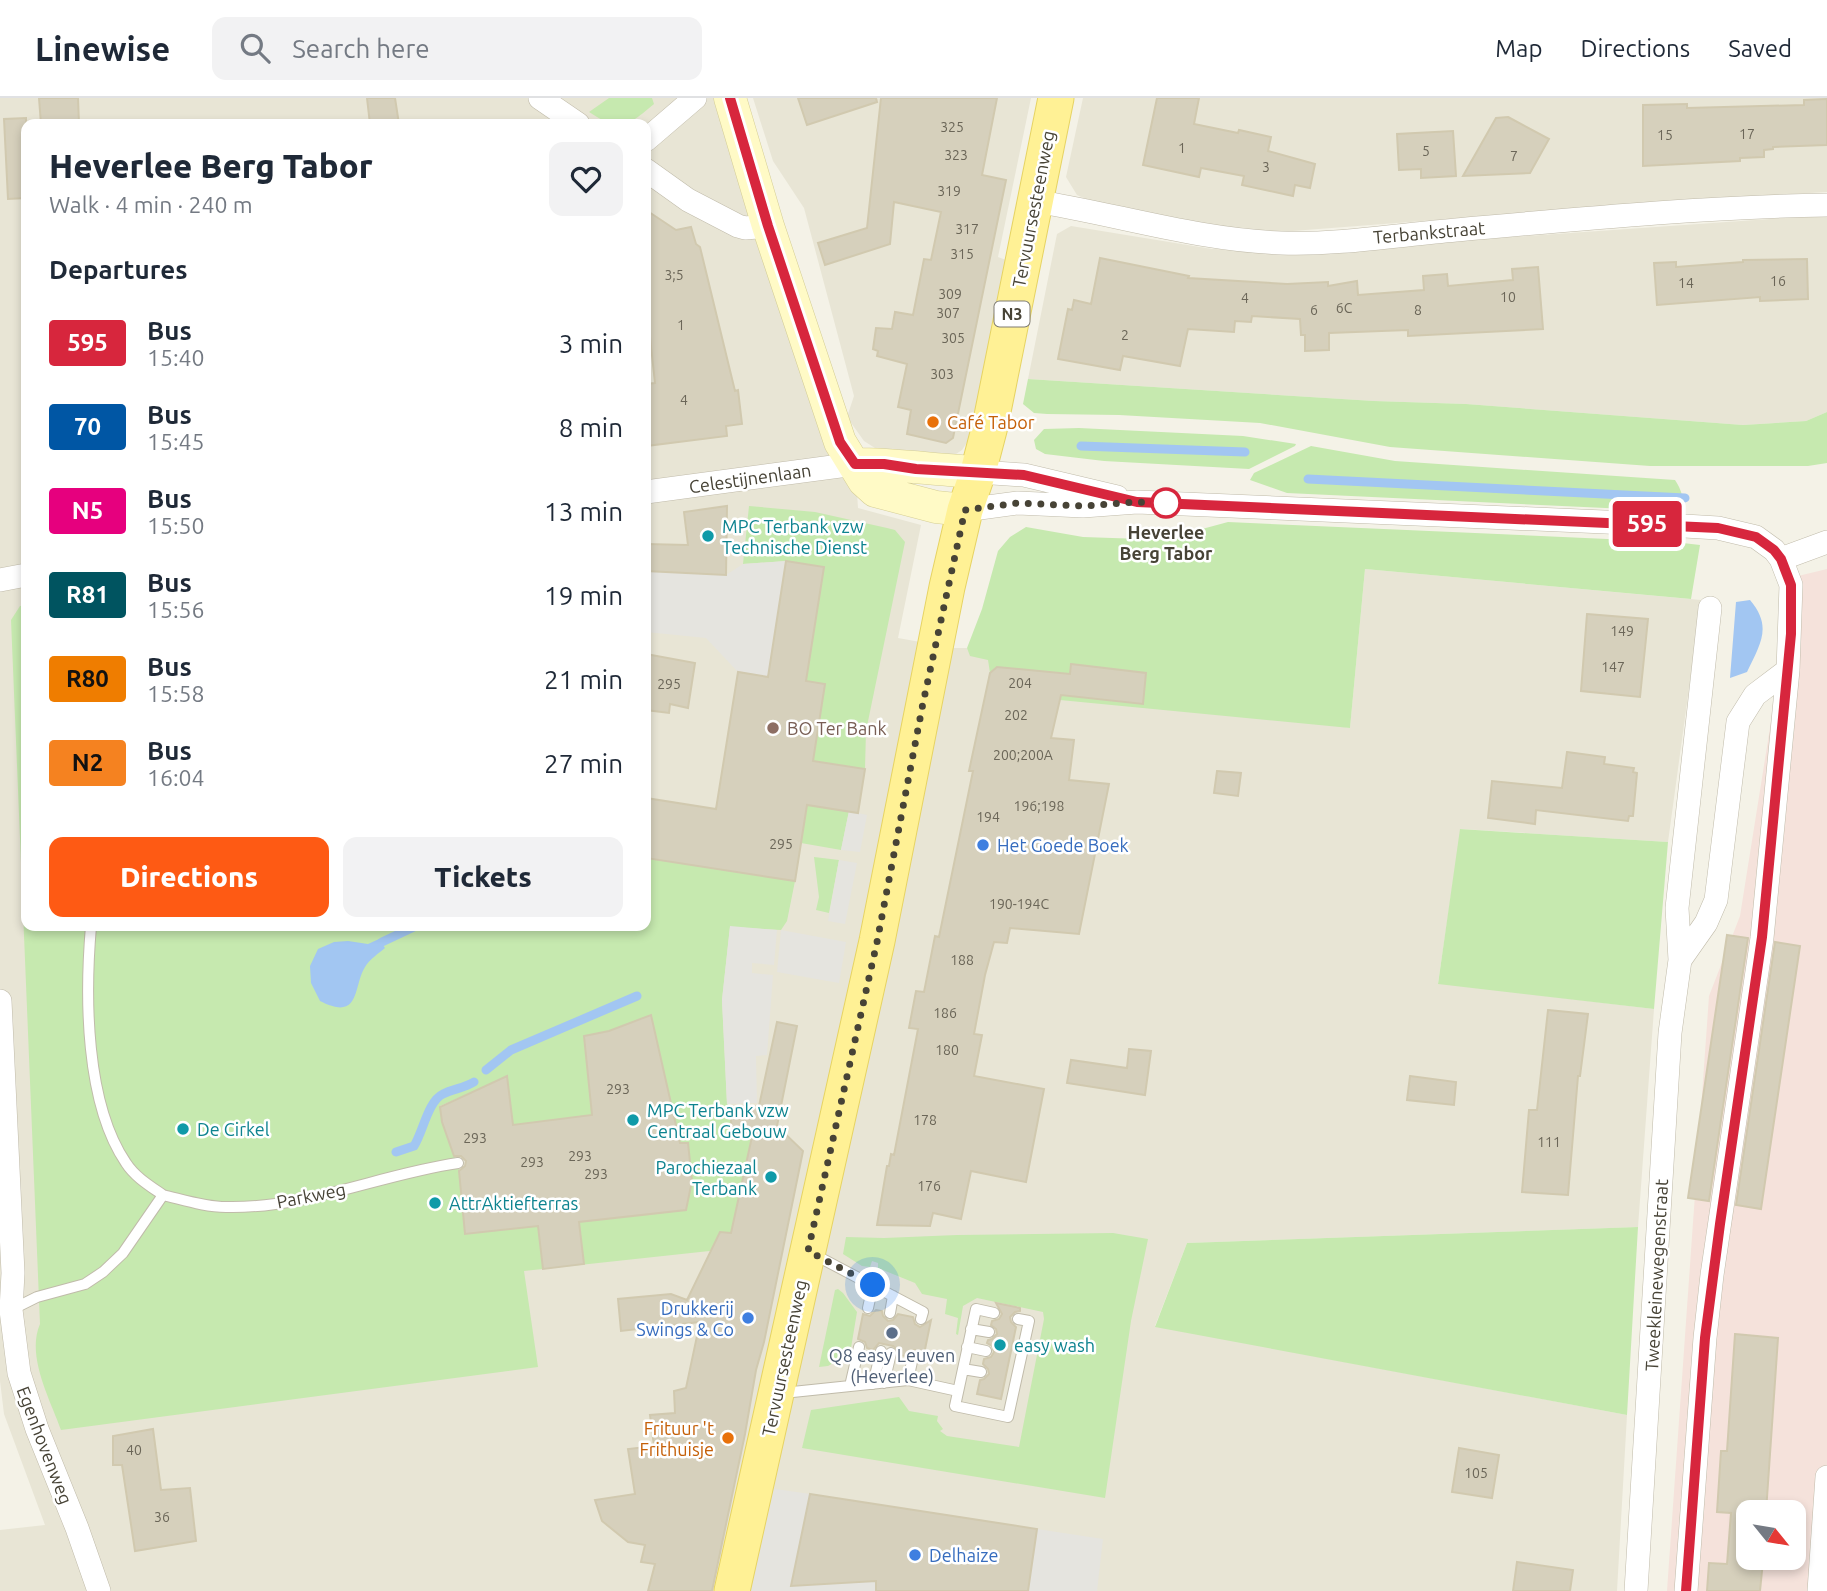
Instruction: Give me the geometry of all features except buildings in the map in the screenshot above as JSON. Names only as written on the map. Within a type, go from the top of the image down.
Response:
[{"type":"main road","points":[[730,98],[768,226],[840,442],[864,481],[875,491],[936,507],[965,510]]},
{"type":"main road","name":"Tervuursesteenweg","points":[[732,1591],[877,942],[923,703],[965,510],[990,426],[1056,98]]},
{"type":"main road","points":[[855,464],[978,472]]},
{"type":"street","points":[[540,98],[571,119]]},
{"type":"street","points":[[651,137],[695,98]]},
{"type":"street","points":[[651,174],[688,200],[738,226],[768,226]]},
{"type":"street","name":"Terbankstraat","points":[[1034,201],[1213,236],[1303,243],[1561,221],[1782,205],[1827,205]]},
{"type":"street","name":"Celestijnenlaan","points":[[651,491],[855,464]]},
{"type":"street","points":[[978,472],[1024,475],[1137,502]]},
{"type":"street","points":[[965,510],[1018,503],[1083,506],[1137,502],[1718,528],[1756,537],[1774,550],[1781,559],[1791,585],[1788,670],[1762,937],[1705,1338],[1686,1591]]},
{"type":"street","points":[[1781,559],[1827,542]]},
{"type":"street","points":[[0,580],[21,576]]},
{"type":"street","name":"Tweekleinewegenstraat","points":[[1636,1591],[1670,1033],[1680,960],[1677,908],[1710,608]]},
{"type":"street","name":"Tweekleinewegenstraat","points":[[1680,960],[1706,923],[1716,900],[1735,737],[1741,714],[1755,695],[1788,670]]},
{"type":"street","name":"Egenhovenweg","points":[[0,1001],[13,1273],[6,1311],[19,1373],[37,1429],[99,1591]]},
{"type":"street","points":[[1819,1591],[1827,1477]]},
{"type":"lane","name":"Parkweg","points":[[90,931],[86,976],[97,1088],[113,1141],[127,1165],[144,1182],[163,1195],[226,1207],[291,1201],[418,1169],[458,1163]]},
{"type":"lane","points":[[6,1311],[37,1297],[85,1284],[103,1272],[123,1253],[163,1195]]},
{"type":"lane","points":[[808,1251],[923,1312],[921,1319]]},
{"type":"lane","points":[[868,1308],[873,1285]]},
{"type":"lane","points":[[895,1314],[898,1299]]},
{"type":"lane","points":[[994,1313],[976,1309],[955,1406],[1008,1417],[1015,1358],[1019,1340],[1029,1321],[1018,1318]]},
{"type":"lane","points":[[971,1329],[989,1332]]},
{"type":"lane","points":[[850,1386],[859,1347]]},
{"type":"lane","points":[[967,1347],[986,1351]]},
{"type":"lane","points":[[879,1383],[886,1352]]},
{"type":"lane","points":[[908,1380],[913,1357]]},
{"type":"lane","points":[[963,1369],[981,1372]]},
{"type":"lane","points":[[776,1394],[908,1380],[958,1391]]},
{"type":"shaded area","points":[[0,98],[730,98],[855,464],[858,508],[921,525],[898,638],[967,648],[970,652],[1350,728],[1365,569],[1701,600],[1668,842],[1461,829],[1438,983],[1654,1009],[1638,1227],[1187,1243],[1155,1326],[1627,1415],[1617,1591],[0,1591],[0,1530],[45,1525],[4,1414],[0,1381]]},
{"type":"shaded area","points":[[753,98],[1031,98],[998,257],[1006,260],[972,435],[962,450],[950,458],[890,453],[875,448],[864,441],[847,417],[854,396],[804,208],[773,161]]},
{"type":"shaded area","points":[[1083,98],[1827,98],[1827,192],[1266,233],[1106,208],[1077,195],[1066,177]]},
{"type":"shaded area","points":[[1827,215],[1827,412],[1806,421],[1743,425],[1466,404],[1374,401],[1028,379],[1057,234],[1071,226],[1212,249],[1311,251]]},
{"type":"shaded area","points":[[786,561],[768,677],[738,672],[706,638],[651,632],[651,571],[726,575],[743,564]]},
{"type":"shaded area","points":[[1827,569],[1827,1591],[1667,1591],[1709,996],[1740,916],[1794,577]]},
{"type":"shaded area","points":[[849,811],[867,815],[860,852],[841,850]]},
{"type":"shaded area","points":[[839,860],[857,863],[845,924],[828,921]]},
{"type":"shaded area","points":[[730,926],[777,930],[774,965],[752,963],[752,973],[773,975],[767,1055],[756,1056],[757,1103],[727,1104],[722,1000]]},
{"type":"shaded area","points":[[781,930],[846,942],[839,983],[777,972]]},
{"type":"shaded area","points":[[756,1486],[810,1494],[791,1586],[876,1581],[876,1591],[732,1591]]},
{"type":"shaded area","points":[[1037,1529],[1103,1539],[1097,1591],[1028,1591]]},
{"type":"green space","points":[[609,98],[652,98],[654,104],[635,119],[600,119],[589,112]]},
{"type":"green space","points":[[1028,379],[1374,401],[1466,404],[1743,425],[1806,421],[1827,412],[1827,463],[1808,466],[1650,466],[1390,447],[1260,423],[1034,413],[1023,404]]},
{"type":"green space","points":[[1079,428],[1243,436],[1296,444],[1249,469],[1104,461],[1045,454],[1036,449],[1034,440],[1044,429]]},
{"type":"green space","points":[[1311,446],[1395,461],[1675,480],[1683,502],[1681,511],[1287,493],[1250,480],[1254,473]]},
{"type":"green space","points":[[749,506],[815,512],[887,528],[895,530],[905,542],[866,731],[865,769],[813,761],[825,685],[806,681],[824,567],[786,561],[743,564]]},
{"type":"green space","points":[[1228,522],[1700,545],[1691,599],[1365,569],[1350,728],[1060,700],[997,667],[990,673],[988,660],[970,656],[967,648],[982,609],[998,551],[1010,537],[1026,527],[1083,537],[1171,540],[1192,537],[1191,532]]},
{"type":"green space","points":[[21,606],[21,863],[11,620]]},
{"type":"green space","points":[[807,805],[849,811],[841,850],[801,843]]},
{"type":"green space","points":[[1460,829],[1668,842],[1654,1009],[1438,984]]},
{"type":"green space","points":[[814,857],[839,860],[829,913],[816,910],[819,897]]},
{"type":"green space","points":[[651,859],[795,881],[787,921],[781,930],[730,927],[722,1000],[727,1104],[730,1107],[732,1133],[753,1130],[728,1249],[524,1271],[538,1367],[61,1430],[38,1363],[36,1336],[40,1324],[24,931],[651,931]],"holes":[[[651,1016],[660,1081],[680,1143],[688,1143],[692,1181],[686,1210],[466,1234],[460,1172],[442,1122],[440,1106],[507,1077],[513,1125],[592,1115],[584,1036],[609,1031]]]},
{"type":"green space","points":[[1638,1227],[1627,1415],[1155,1327],[1187,1243]]},
{"type":"green space","points":[[1113,1233],[1148,1239],[1131,1321],[1105,1498],[802,1448],[811,1410],[899,1397],[909,1411],[938,1416],[937,1421],[943,1429],[940,1431],[947,1436],[1019,1447],[1044,1319],[1043,1312],[977,1298],[963,1306],[958,1335],[958,1318],[945,1314],[947,1299],[922,1294],[915,1283],[878,1268],[878,1263],[872,1261],[870,1267],[862,1266],[843,1254],[846,1237]]},
{"type":"green space","points":[[838,1289],[857,1312],[850,1354],[828,1366],[819,1367],[835,1290]]},
{"type":"water","points":[[1750,600],[1763,627],[1760,644],[1747,672],[1730,678],[1736,602]]},
{"type":"water","points":[[379,939],[385,948],[365,967],[349,1004],[343,1007],[333,1006],[320,1001],[311,983],[310,966],[318,949],[334,942],[368,944]]},
{"type":"waterway","points":[[1081,446],[1245,452]]},
{"type":"waterway","points":[[1308,479],[1685,498]]},
{"type":"waterway","points":[[382,942],[405,931]]},
{"type":"waterway","points":[[486,1070],[511,1050],[637,996]]},
{"type":"waterway","points":[[396,1152],[414,1146],[433,1103],[438,1098],[474,1082]]},
{"type":"bus line","name":"595","points":[[730,98],[768,226],[840,442],[855,464],[1024,475],[1137,502],[1718,528],[1756,537],[1774,550],[1781,559],[1791,585],[1788,670],[1762,937],[1705,1338],[1686,1591]]},
{"type":"place","name":"Café Tabor","points":[[933,422]]},
{"type":"place","name":"Heverlee Berg Tabor","points":[[1166,503]]},
{"type":"place","name":"MPC Terbank vzw Technische Dienst","points":[[708,536]]},
{"type":"place","name":"BO Ter Bank","points":[[773,728]]},
{"type":"place","name":"Het Goede Boek","points":[[983,845]]},
{"type":"place","name":"MPC Terbank vzw Centraal Gebouw","points":[[633,1120]]},
{"type":"place","name":"De Cirkel","points":[[183,1129]]},
{"type":"place","name":"Parochiezaal Terbank","points":[[771,1177]]},
{"type":"place","name":"AttrAktiefterras","points":[[435,1203]]},
{"type":"place","name":"Drukkerij Swings & Co","points":[[748,1318]]},
{"type":"place","name":"Q8 easy Leuven (Heverlee)","points":[[892,1333]]},
{"type":"place","name":"easy wash","points":[[1000,1345]]},
{"type":"place","name":"Frituur 't Frithuisje","points":[[728,1438]]},
{"type":"place","name":"Delhaize","points":[[915,1555]]},
{"type":"route","points":[[873,1285],[808,1251],[877,942],[923,703],[965,510],[1018,503],[1083,506],[1166,503]]}]
